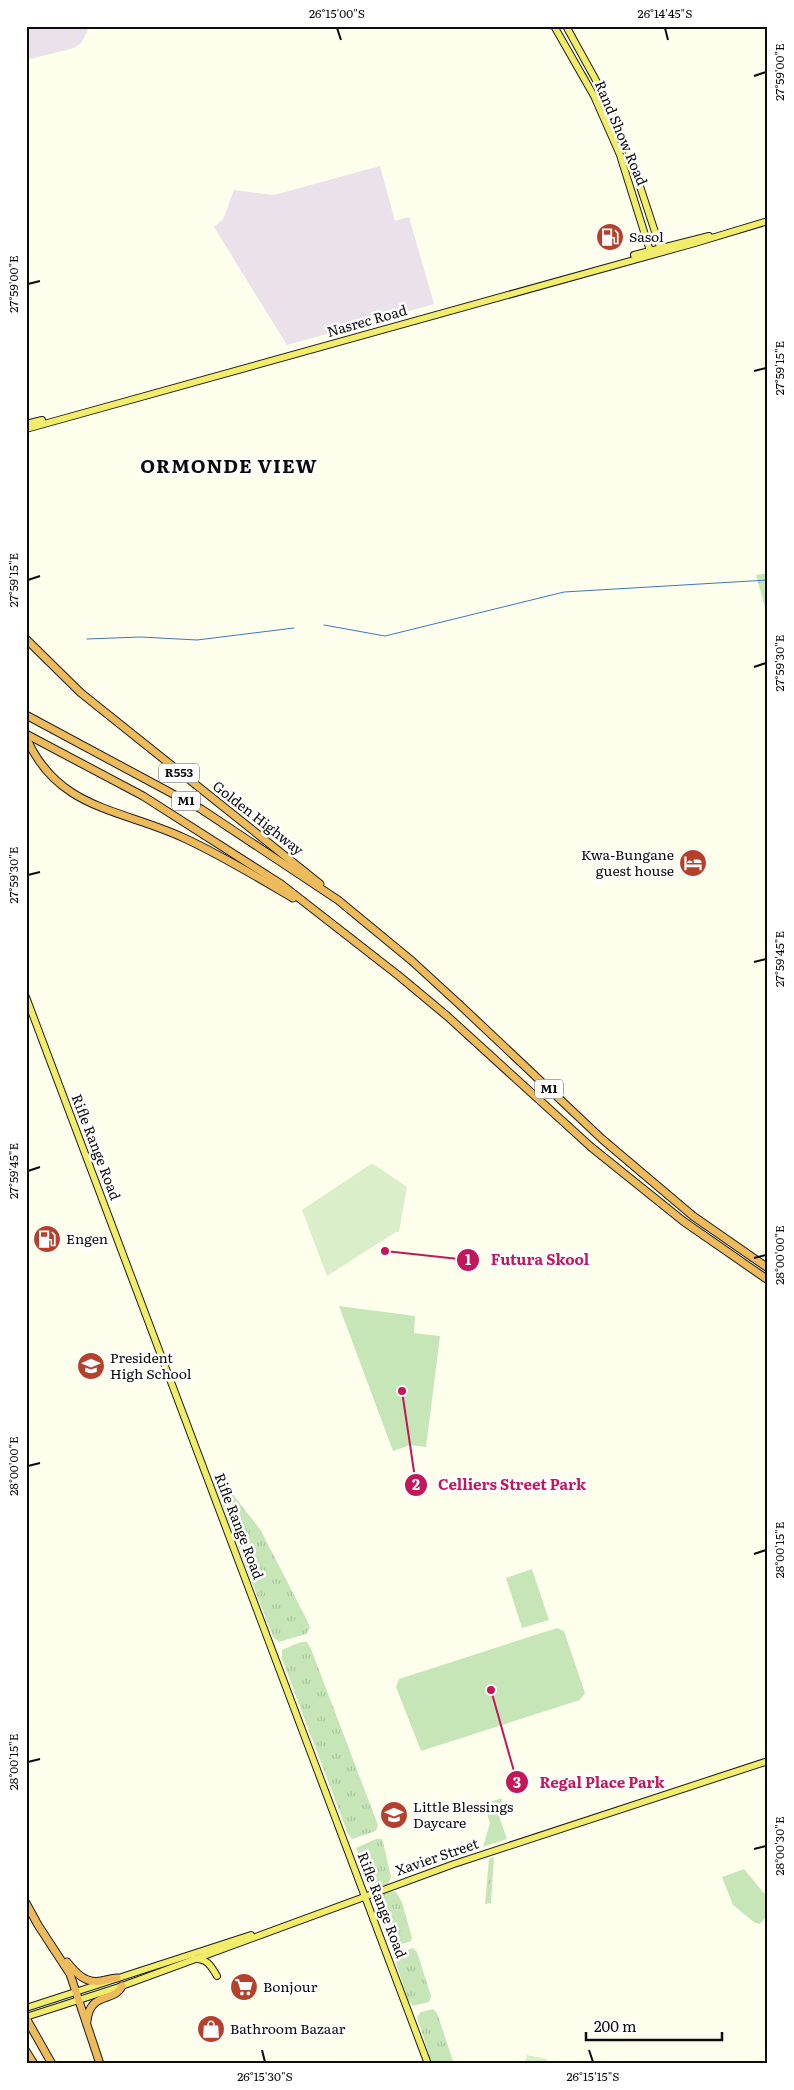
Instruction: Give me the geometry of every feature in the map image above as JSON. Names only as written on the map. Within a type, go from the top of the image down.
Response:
[{"type":"highway","name":"Golden Highway","points":[[27,640],[81,693],[176,771],[310,875],[338,900]]},
{"type":"highway","name":"M1","points":[[26,715],[201,809],[338,900],[460,1005],[602,1139],[694,1216],[768,1268]]},
{"type":"highway","name":"M1","points":[[26,736],[143,796],[273,879],[322,914],[447,1016],[591,1147],[683,1221],[768,1280]]},
{"type":"highway","points":[[26,736],[30,746],[44,767],[65,788],[87,802],[182,837],[239,866],[322,914]]},
{"type":"highway","points":[[26,1904],[70,1974],[100,2064]]},
{"type":"highway","points":[[45,1937],[82,1978],[97,1982],[117,1978]]},
{"type":"highway","points":[[87,2025],[92,2004],[118,1992],[122,1986]]},
{"type":"highway","points":[[26,2018],[52,2064]]},
{"type":"highway","points":[[26,2051],[34,2064]]},
{"type":"main road","name":"Rand Show Road","points":[[554,26],[594,96],[616,147],[636,202],[650,252]]},
{"type":"main road","name":"Rand Show Road","points":[[566,26],[601,90],[628,150],[661,250]]},
{"type":"main road","name":"Nasrec Road","points":[[26,424],[661,250],[704,236],[714,236],[768,221]]},
{"type":"main road","name":"Nasrec Road","points":[[26,429],[650,252]]},
{"type":"main road","name":"Rifle Range Road","points":[[26,997],[428,2064]]},
{"type":"main road","name":"Xavier Street","points":[[26,2018],[122,1986],[454,1864],[768,1761]]},
{"type":"main road","name":"Xavier Street","points":[[26,2008],[222,1943],[287,1926]]},
{"type":"main road","points":[[190,1960],[205,1961],[217,1976]]},
{"type":"shaded area","points":[[26,26],[90,26],[82,42],[74,48],[26,60]]},
{"type":"shaded area","points":[[380,166],[395,221],[409,217],[434,304],[287,345],[214,227],[223,219],[234,190],[274,195]]},
{"type":"green space","points":[[768,573],[768,618],[756,575]]},
{"type":"green space","points":[[371,1164],[407,1187],[399,1232],[396,1232],[327,1276],[302,1210]]},
{"type":"green space","points":[[339,1306],[415,1316],[414,1333],[440,1336],[426,1447],[410,1445],[393,1451]]},
{"type":"green space","points":[[216,1481],[224,1483],[260,1529],[307,1620],[310,1628],[306,1634],[279,1642],[273,1637],[214,1483]]},
{"type":"green space","points":[[532,1569],[549,1620],[522,1628],[506,1578]]},
{"type":"green space","points":[[557,1628],[564,1631],[585,1693],[580,1700],[421,1751],[396,1687],[399,1679]]},
{"type":"green space","points":[[301,1642],[307,1642],[311,1649],[378,1825],[376,1831],[352,1839],[348,1834],[282,1659],[282,1650]]},
{"type":"green space","points":[[502,1798],[500,1819],[507,1839],[483,1847],[490,1823],[484,1804]]},
{"type":"green space","points":[[376,1839],[382,1839],[391,1877],[388,1884],[374,1889],[368,1885],[356,1848]]},
{"type":"green space","points":[[494,1857],[491,1903],[485,1904],[489,1859]]},
{"type":"green space","points":[[744,1869],[768,1898],[768,1915],[760,1924],[755,1923],[733,1905],[722,1877]]},
{"type":"green space","points":[[391,1891],[396,1892],[402,1902],[412,1938],[411,1941],[396,1946],[389,1943],[376,1907],[378,1896]]},
{"type":"green space","points":[[413,1948],[417,1952],[431,1996],[429,2002],[413,2006],[408,2000],[395,1960],[398,1953]]},
{"type":"green space","points":[[433,2009],[437,2013],[454,2064],[432,2064],[417,2017],[421,2012]]},
{"type":"green space","points":[[527,2055],[547,2059],[546,2064],[525,2064]]},
{"type":"waterway","points":[[324,625],[385,636],[564,592],[768,580]]},
{"type":"waterway","points":[[87,639],[141,637],[197,640],[294,628]]},
{"type":"place","name":"Sasol","points":[[610,237]]},
{"type":"place","name":"Kwa-Bungane guest house","points":[[693,863]]},
{"type":"place","name":"Engen","points":[[47,1239]]},
{"type":"place","name":"Futura Skool","points":[[385,1251]]},
{"type":"place","name":"President High School","points":[[91,1366]]},
{"type":"place","name":"Celliers Street Park","points":[[402,1391]]},
{"type":"place","name":"Regal Place Park","points":[[491,1690]]},
{"type":"place","name":"Little Blessings Daycare","points":[[394,1815]]},
{"type":"place","name":"Bonjour","points":[[244,1987]]},
{"type":"place","name":"Bathroom Bazaar","points":[[211,2029]]},
{"type":"district","name":"ORMONDE VIEW","points":[[229,466]]}]
